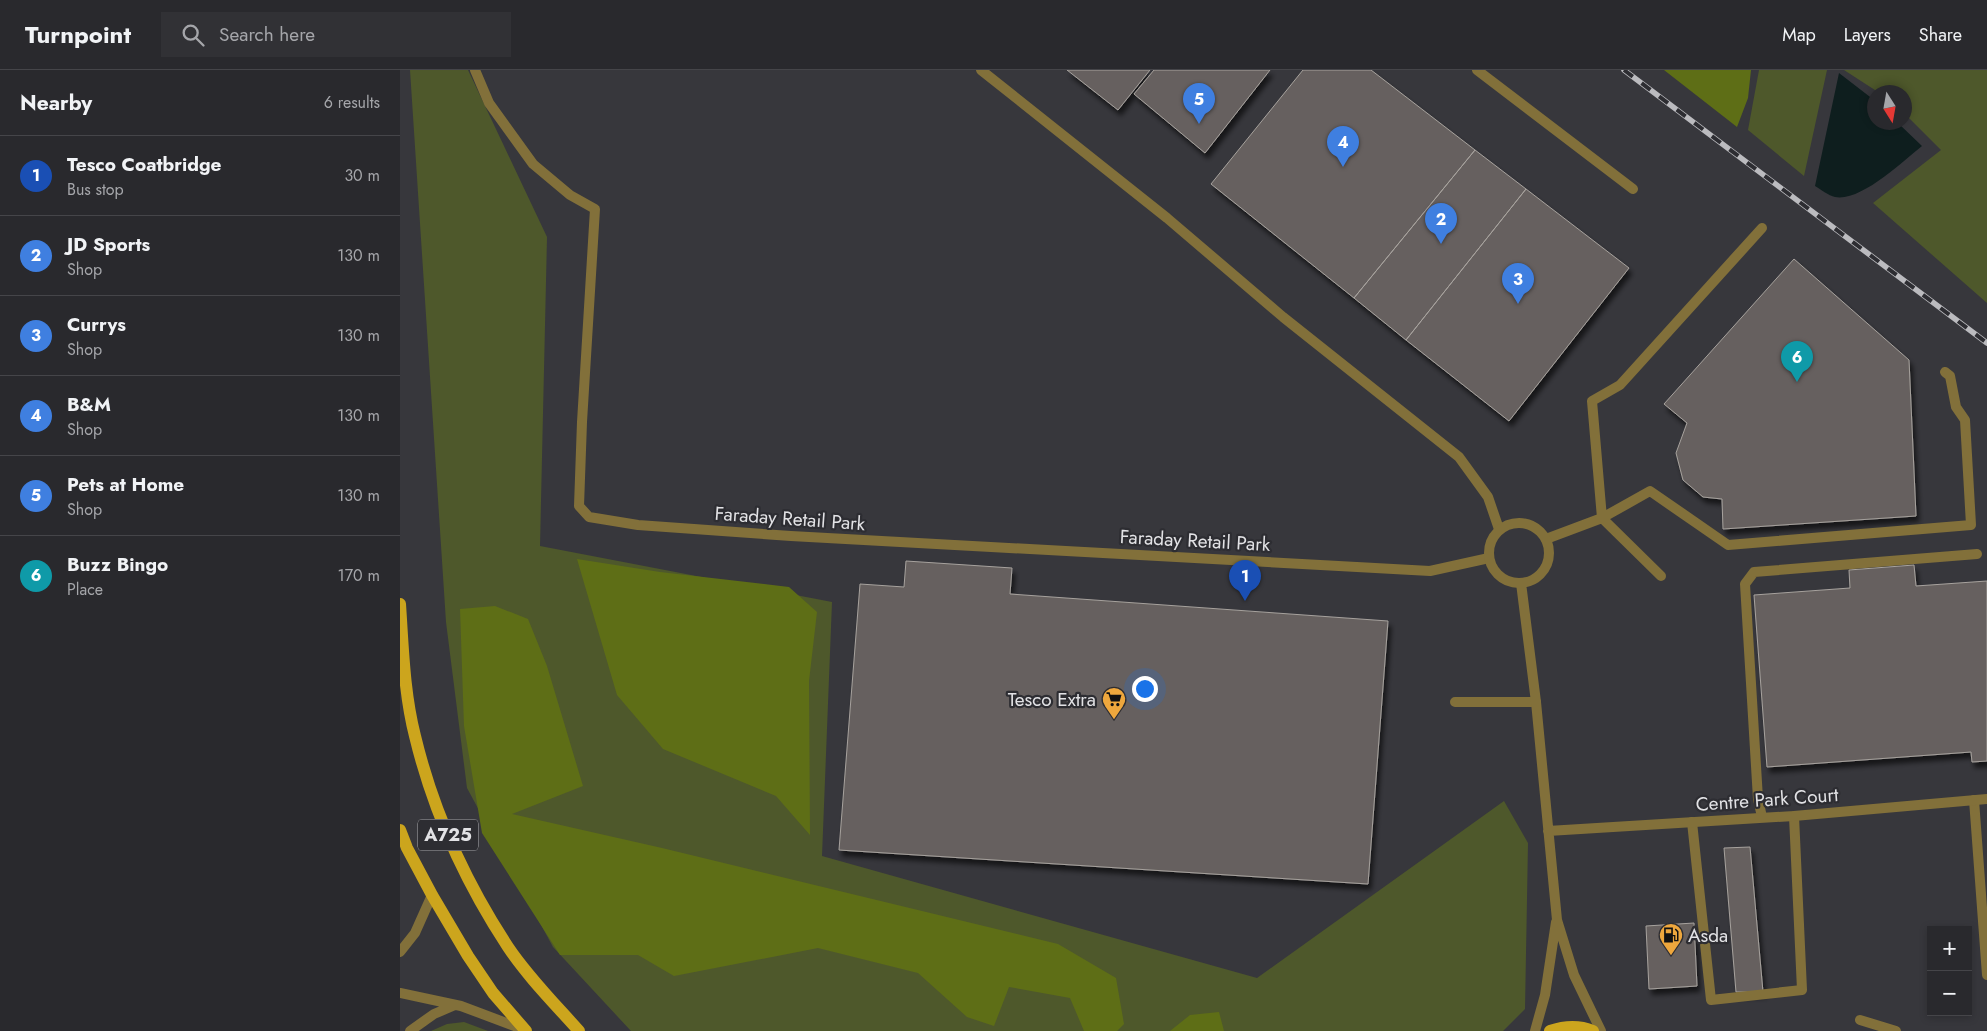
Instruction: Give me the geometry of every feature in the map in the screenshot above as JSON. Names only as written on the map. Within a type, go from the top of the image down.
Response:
[{"type":"main road","name":"A725","points":[[400,604],[406,684],[415,736],[429,784],[451,841],[470,885],[509,948],[551,1001],[579,1031]]},
{"type":"main road","name":"A725","points":[[400,830],[407,848],[432,895],[468,956],[493,993],[526,1031]]},
{"type":"main road","points":[[1550,1031],[1565,1026],[1584,1027],[1594,1031]]},
{"type":"street","name":"Faraday Retail Park","points":[[475,70],[489,103],[533,164],[570,195],[595,209],[582,422],[579,506],[589,516],[638,525],[791,536],[1430,571],[1489,558]]},
{"type":"street","points":[[981,70],[1167,218],[1283,317],[1459,457],[1488,497],[1499,529]]},
{"type":"street","points":[[1477,70],[1634,189]]},
{"type":"street","points":[[1661,576],[1602,518],[1592,401],[1620,385],[1762,228]]},
{"type":"street","points":[[1546,539],[1602,518],[1650,491],[1728,545],[1971,525],[1965,420],[1956,407],[1950,376],[1945,372]]},
{"type":"street","points":[[1524,523],[1534,527],[1546,539],[1549,549],[1545,568],[1538,577],[1521,583],[1510,582],[1499,576],[1492,568],[1489,558],[1490,541],[1499,529],[1508,524],[1524,523]]},
{"type":"street","points":[[1762,817],[1758,799],[1745,584],[1754,572],[1978,554]]},
{"type":"street","points":[[1521,583],[1536,702],[1556,920],[1574,975],[1601,1031]]},
{"type":"street","points":[[1455,702],[1536,702]]},
{"type":"street","name":"Centre Park Court","points":[[1548,832],[1794,816],[1987,799]]},
{"type":"street","points":[[1974,800],[1987,975]]},
{"type":"street","points":[[1692,822],[1710,1000],[1802,990],[1794,816]]},
{"type":"street","points":[[400,952],[415,933],[432,895]]},
{"type":"street","points":[[1535,1031],[1545,995],[1556,920]]},
{"type":"street","points":[[400,993],[480,1012],[526,1031]]},
{"type":"street","points":[[410,1031],[434,1014],[455,1005]]},
{"type":"street","points":[[1860,1020],[1896,1031]]},
{"type":"green space","points":[[410,70],[468,70],[547,237],[540,546],[832,602],[822,856],[1257,978],[1504,801],[1528,843],[1525,1009],[1503,1031],[631,1031],[553,947],[467,788],[446,622]]},
{"type":"green space","points":[[1664,70],[1751,70],[1748,98],[1737,127]]},
{"type":"green space","points":[[1759,70],[1827,70],[1804,176],[1748,130]]},
{"type":"green space","points":[[1844,70],[1987,70],[1987,303],[1873,203],[1941,150],[1912,121],[1912,85],[1867,85]]},
{"type":"green space","points":[[577,559],[660,572],[789,587],[817,612],[809,681],[810,835],[776,796],[663,749],[617,695]]},
{"type":"green space","points":[[495,606],[528,619],[547,666],[583,786],[512,814],[662,848],[1058,944],[1116,978],[1124,1024],[1117,1031],[1084,1031],[1070,998],[1009,987],[994,1026],[967,1017],[918,973],[818,948],[674,976],[638,955],[560,955],[482,833],[464,726],[460,609]]},
{"type":"green space","points":[[1219,1012],[1224,1031],[1170,1031],[1190,1015]]},
{"type":"green space","points":[[464,1022],[488,1031],[431,1031],[447,1024]]},
{"type":"shaded area","points":[[1839,73],[1867,95],[1867,130],[1905,130],[1922,146],[1881,179],[1857,193],[1845,197],[1835,197],[1815,186]]},
{"type":"building","points":[[1067,70],[1150,70],[1118,110]]},
{"type":"building","points":[[1154,70],[1270,70],[1205,153],[1134,94]]},
{"type":"building","points":[[1303,70],[1371,70],[1475,150],[1354,298],[1211,184]]},
{"type":"building","points":[[1475,150],[1526,189],[1406,340],[1354,298]]},
{"type":"building","points":[[1526,189],[1629,268],[1509,421],[1406,340]]},
{"type":"building","points":[[1794,259],[1909,360],[1916,516],[1723,529],[1722,499],[1703,497],[1683,480],[1676,453],[1687,423],[1664,404]]},
{"type":"building","name":"Tesco Extra","points":[[906,561],[1012,568],[1010,594],[1388,621],[1368,884],[839,850],[860,584],[904,587]]},
{"type":"building","points":[[1914,565],[1916,586],[1987,581],[1987,761],[1972,762],[1971,752],[1767,767],[1754,595],[1850,588],[1849,570]]},
{"type":"building","points":[[1750,847],[1763,992],[1736,992],[1724,848]]},
{"type":"building","name":"Asda","points":[[1694,923],[1697,986],[1649,989],[1646,926]]},
{"type":"railway","points":[[1624,70],[1987,343]]},
{"type":"place","name":"Pets at Home","points":[[1199,124]]},
{"type":"place","name":"B&M","points":[[1343,167]]},
{"type":"place","name":"JD Sports","points":[[1441,244]]},
{"type":"place","name":"Currys","points":[[1518,304]]},
{"type":"place","name":"Buzz Bingo","points":[[1797,382]]},
{"type":"place","name":"Tesco Coatbridge","points":[[1245,601]]},
{"type":"place","name":"Tesco Extra","points":[[1114,720]]},
{"type":"place","name":"Asda","points":[[1671,956]]}]
